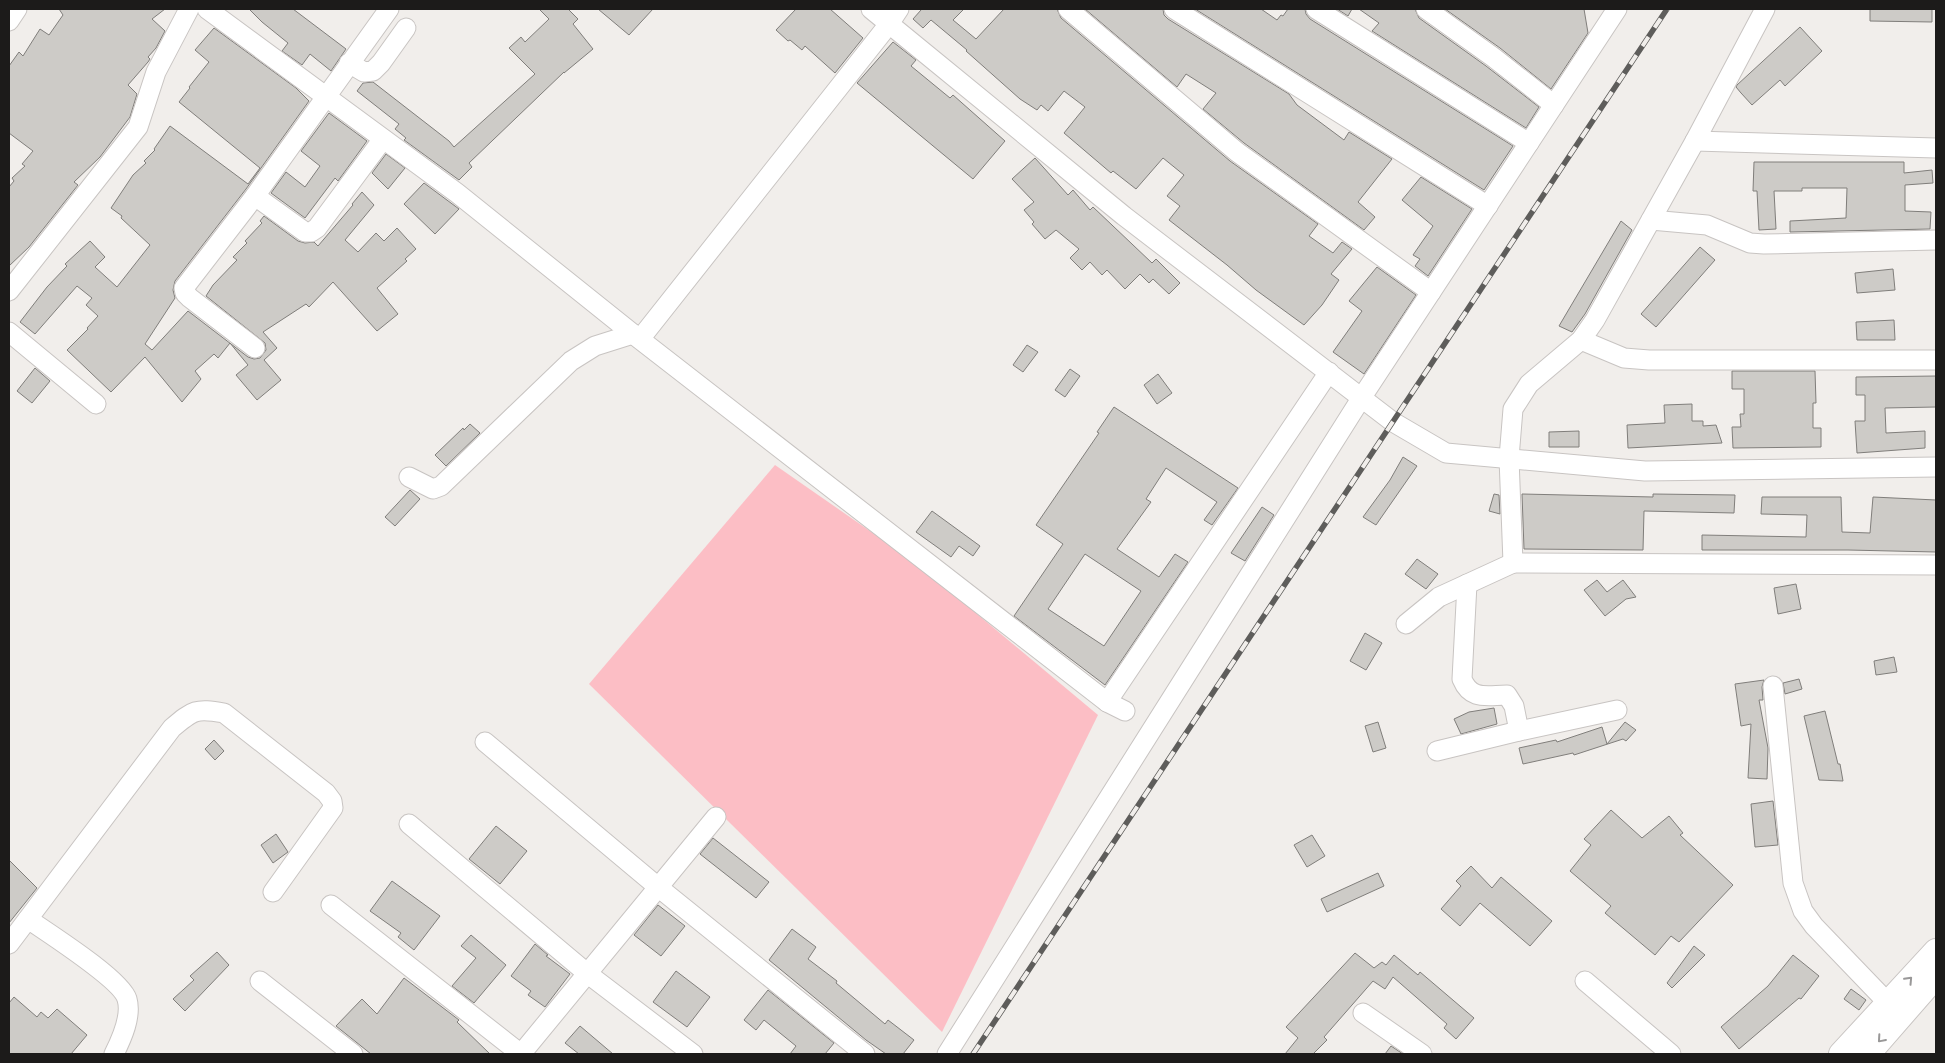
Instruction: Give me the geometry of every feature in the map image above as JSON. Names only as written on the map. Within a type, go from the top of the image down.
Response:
[{"type":"main road","points":[[1841,1054],[1936,951]]},
{"type":"main road","points":[[1868,1054],[1936,976]]},
{"type":"street","points":[[9,20],[17,9]]},
{"type":"street","points":[[9,291],[138,128],[156,72],[189,9]]},
{"type":"street","points":[[207,9],[457,193],[636,336],[1108,702],[1125,711]]},
{"type":"street","points":[[255,348],[190,298],[185,293],[184,288],[255,196],[389,9]]},
{"type":"street","points":[[870,9],[894,16],[1124,216],[1393,422],[1446,453],[1644,471],[1936,467]]},
{"type":"street","points":[[1068,9],[1237,152],[1431,292]]},
{"type":"street","points":[[1174,9],[1488,206]]},
{"type":"street","points":[[1316,9],[1529,142]]},
{"type":"street","points":[[1426,9],[1493,57],[1554,105]]},
{"type":"street","points":[[947,1054],[1362,397],[1617,9]]},
{"type":"street","points":[[1513,563],[1509,458],[1513,409],[1529,384],[1581,340],[1595,320],[1695,141],[1765,9]]},
{"type":"street","points":[[409,477],[434,489],[441,486],[571,361],[595,346],[636,336],[894,16]]},
{"type":"street","points":[[349,63],[364,72],[373,71],[406,28]]},
{"type":"street","points":[[255,196],[305,232],[311,232],[317,228],[383,139]]},
{"type":"street","points":[[1695,141],[1936,148]]},
{"type":"street","points":[[1651,220],[1707,225],[1750,243],[1764,244],[1936,240]]},
{"type":"street","points":[[9,332],[96,404]]},
{"type":"street","points":[[1581,340],[1624,358],[1648,360],[1936,360]]},
{"type":"street","points":[[1108,702],[1329,372]]},
{"type":"street","points":[[1406,624],[1439,598],[1513,563],[1936,565]]},
{"type":"street","points":[[1468,584],[1462,679],[1468,690],[1474,695],[1507,695],[1514,706],[1519,731]]},
{"type":"street","points":[[1773,686],[1793,883],[1803,912],[1814,926],[1888,1003]]},
{"type":"street","points":[[9,944],[172,728],[187,715],[203,709],[224,713],[326,793],[332,801],[333,808],[273,892]]},
{"type":"street","points":[[1436,751],[1617,710]]},
{"type":"street","points":[[485,742],[658,887],[866,1054]]},
{"type":"street","points":[[331,905],[521,1054],[716,817]]},
{"type":"street","points":[[409,824],[588,974],[694,1054]]},
{"type":"street","points":[[28,919],[113,980],[126,997],[129,1014],[114,1054]]},
{"type":"street","points":[[260,981],[353,1054]]},
{"type":"street","points":[[1585,981],[1671,1054]]},
{"type":"street","points":[[1363,1013],[1422,1054]]},
{"type":"shaded area","points":[[775,465],[916,563],[1098,715],[942,1032],[589,684]]},
{"type":"building","points":[[59,9],[165,9],[152,19],[165,31],[156,48],[148,57],[150,59],[148,62],[128,85],[137,94],[130,117],[100,157],[74,182],[78,185],[29,247],[9,266],[9,187],[14,181],[12,178],[25,166],[22,164],[33,151],[9,133],[9,66],[19,52],[23,56],[40,29],[49,35],[63,15]]},
{"type":"building","points":[[249,9],[293,9],[346,49],[331,71],[310,54],[302,65],[282,51],[288,43]]},
{"type":"building","points":[[539,9],[568,9],[578,19],[573,24],[593,49],[564,72],[469,163],[472,167],[459,180],[404,140],[406,138],[395,129],[399,124],[357,91],[363,83],[373,82],[449,141],[454,147],[535,74],[509,48],[521,37],[525,42],[549,19]]},
{"type":"building","points":[[598,9],[653,9],[629,35]]},
{"type":"building","points":[[796,9],[830,9],[863,38],[835,73],[805,46],[802,50],[776,30]]},
{"type":"building","points":[[919,9],[964,9],[953,20],[976,39],[1004,9],[1057,9],[1061,18],[1230,161],[1318,224],[1309,236],[1333,253],[1342,242],[1352,249],[1331,274],[1339,280],[1322,305],[1304,325],[1256,290],[1169,220],[1180,206],[1167,196],[1184,175],[1163,158],[1136,189],[1113,171],[1111,173],[1064,133],[1085,107],[1064,91],[1048,111],[1041,105],[1037,110],[1020,99],[931,20],[923,28],[913,19],[921,10]]},
{"type":"building","points":[[1085,9],[1163,9],[1164,15],[1168,19],[1289,94],[1297,105],[1344,140],[1349,132],[1392,159],[1358,202],[1375,217],[1364,230],[1244,143],[1203,109],[1216,93],[1186,74],[1177,87]]},
{"type":"building","points":[[1195,9],[1261,9],[1277,20],[1288,9],[1305,9],[1310,19],[1513,146],[1484,190]]},
{"type":"building","points":[[1337,9],[1352,9],[1348,16]]},
{"type":"building","points":[[1359,9],[1415,9],[1419,18],[1539,107],[1526,128],[1372,31],[1379,23]]},
{"type":"building","points":[[1445,9],[1584,9],[1588,33],[1551,89],[1500,48]]},
{"type":"building","points":[[1870,9],[1932,9],[1932,22],[1870,21]]},
{"type":"building","points":[[1800,27],[1822,51],[1785,86],[1780,80],[1752,105],[1736,87],[1737,85]]},
{"type":"building","points":[[214,28],[296,88],[309,101],[246,189],[175,281],[173,290],[175,298],[145,344],[152,350],[188,311],[230,343],[218,358],[214,354],[195,371],[201,379],[182,402],[145,357],[111,392],[67,350],[98,316],[86,305],[92,298],[77,286],[35,334],[20,322],[47,287],[67,266],[65,264],[90,241],[105,257],[95,267],[117,287],[150,245],[121,218],[122,216],[111,208],[133,175],[146,163],[144,161],[155,150],[170,126],[248,184],[260,168],[179,102],[209,62],[195,50]]},
{"type":"building","points":[[893,42],[916,60],[911,66],[950,98],[953,95],[1005,141],[973,179],[857,83]]},
{"type":"building","points":[[329,113],[367,141],[338,181],[335,178],[305,218],[271,193],[286,172],[305,187],[320,166],[301,151]]},
{"type":"building","points":[[386,154],[405,168],[388,189],[372,173]]},
{"type":"building","points":[[1035,158],[1068,195],[1073,190],[1090,210],[1093,207],[1152,263],[1156,259],[1180,283],[1169,294],[1153,279],[1149,283],[1140,274],[1125,289],[1107,270],[1102,275],[1090,262],[1082,270],[1070,258],[1079,249],[1056,230],[1045,239],[1032,224],[1034,222],[1024,210],[1034,202],[1012,179]]},
{"type":"building","points":[[1754,162],[1904,162],[1904,173],[1932,170],[1933,183],[1905,185],[1905,211],[1931,212],[1930,229],[1790,232],[1790,221],[1846,218],[1847,188],[1802,188],[1802,191],[1774,191],[1776,229],[1759,230],[1757,191],[1753,191]]},
{"type":"building","points":[[1421,177],[1472,209],[1428,276],[1415,266],[1420,259],[1413,255],[1433,226],[1402,200]]},
{"type":"building","points":[[424,183],[459,209],[435,234],[404,204]]},
{"type":"building","points":[[362,192],[374,205],[345,240],[358,252],[376,233],[384,241],[397,228],[416,249],[405,259],[407,261],[377,288],[398,314],[377,331],[333,282],[309,307],[306,304],[263,332],[277,348],[264,360],[281,380],[257,400],[236,375],[248,365],[230,344],[254,359],[260,358],[266,350],[265,343],[206,296],[213,285],[237,260],[233,257],[247,243],[245,241],[262,223],[260,221],[264,216],[298,241],[305,243],[314,242],[318,246]]},
{"type":"building","points":[[1621,221],[1632,230],[1585,314],[1572,332],[1559,326]]},
{"type":"building","points":[[1700,247],[1715,260],[1656,327],[1641,314]]},
{"type":"building","points":[[1377,267],[1416,295],[1364,374],[1333,352],[1362,311],[1349,301]]},
{"type":"building","points":[[1893,269],[1895,290],[1857,293],[1855,273]]},
{"type":"building","points":[[1894,320],[1895,340],[1857,340],[1856,322]]},
{"type":"building","points":[[1027,345],[1038,352],[1023,372],[1013,365]]},
{"type":"building","points":[[35,368],[50,381],[32,403],[17,391]]},
{"type":"building","points":[[1070,369],[1080,376],[1065,397],[1055,390]]},
{"type":"building","points":[[1732,371],[1815,371],[1816,403],[1813,403],[1813,428],[1821,428],[1821,447],[1733,448],[1732,427],[1741,427],[1740,414],[1744,414],[1744,389],[1732,389]]},
{"type":"building","points":[[1158,374],[1172,393],[1157,404],[1144,385]]},
{"type":"building","points":[[1936,376],[1936,407],[1885,408],[1886,433],[1925,431],[1925,448],[1857,453],[1855,421],[1865,421],[1865,395],[1856,395],[1856,377]]},
{"type":"building","points":[[1692,404],[1692,421],[1703,421],[1703,426],[1716,425],[1722,443],[1628,448],[1627,425],[1665,423],[1664,405]]},
{"type":"building","points":[[1114,407],[1238,488],[1212,525],[1204,520],[1217,502],[1166,468],[1146,499],[1151,502],[1117,549],[1159,577],[1175,554],[1188,562],[1105,685],[1014,616],[1063,544],[1036,525],[1099,433],[1097,432]],"holes":[[[1085,554],[1141,591],[1104,646],[1048,609]]]},
{"type":"building","points":[[470,424],[480,433],[446,466],[435,455],[463,428],[464,430]]},
{"type":"building","points":[[1579,431],[1579,447],[1549,447],[1549,432]]},
{"type":"building","points":[[1403,457],[1417,466],[1376,525],[1363,517],[1390,480]]},
{"type":"building","points":[[410,490],[420,499],[395,526],[385,517]]},
{"type":"building","points":[[1494,494],[1499,495],[1500,514],[1489,511]]},
{"type":"building","points":[[1522,494],[1653,497],[1653,494],[1735,495],[1734,513],[1644,511],[1643,550],[1524,549]]},
{"type":"building","points":[[1762,497],[1841,497],[1842,532],[1870,533],[1873,497],[1936,500],[1936,552],[1702,550],[1702,535],[1806,537],[1807,515],[1761,514]]},
{"type":"building","points":[[1262,507],[1274,515],[1245,561],[1231,553]]},
{"type":"building","points":[[932,511],[980,546],[973,556],[959,546],[951,557],[916,532]]},
{"type":"building","points":[[1417,559],[1438,574],[1426,589],[1405,574]]},
{"type":"building","points":[[1597,580],[1607,592],[1623,580],[1636,597],[1626,599],[1605,616],[1584,590]]},
{"type":"building","points":[[1796,584],[1801,609],[1778,614],[1774,588]]},
{"type":"building","points":[[1365,633],[1382,643],[1366,670],[1350,661]]},
{"type":"building","points":[[1894,657],[1897,672],[1876,675],[1874,661]]},
{"type":"building","points":[[1799,679],[1802,689],[1785,694],[1783,683]]},
{"type":"building","points":[[1764,680],[1762,687],[1763,700],[1759,700],[1768,748],[1767,779],[1748,778],[1751,724],[1741,726],[1735,684]]},
{"type":"building","points":[[1494,708],[1497,724],[1461,734],[1454,719],[1469,712]]},
{"type":"building","points":[[1825,711],[1843,781],[1819,780],[1804,716]]},
{"type":"building","points":[[1378,722],[1386,748],[1373,752],[1365,726]]},
{"type":"building","points":[[1625,722],[1636,730],[1626,741],[1623,739],[1574,755],[1573,753],[1523,764],[1519,748],[1556,740],[1557,742],[1602,727],[1607,744]]},
{"type":"building","points":[[214,740],[224,751],[215,760],[205,749]]},
{"type":"building","points":[[1773,801],[1778,845],[1755,847],[1751,804]]},
{"type":"building","points":[[1611,810],[1642,838],[1669,816],[1683,833],[1680,835],[1733,885],[1679,942],[1671,936],[1655,955],[1605,913],[1611,906],[1570,871],[1591,845],[1584,839]]},
{"type":"building","points":[[496,826],[527,851],[500,884],[469,859]]},
{"type":"building","points":[[276,834],[288,852],[273,863],[261,845]]},
{"type":"building","points":[[1312,835],[1325,856],[1307,867],[1294,845]]},
{"type":"building","points":[[713,838],[769,882],[756,898],[700,854]]},
{"type":"building","points":[[9,860],[37,888],[9,923]]},
{"type":"building","points":[[1471,866],[1492,888],[1501,877],[1552,921],[1530,946],[1480,903],[1460,926],[1441,909],[1461,886],[1456,881]]},
{"type":"building","points":[[1378,873],[1384,886],[1327,912],[1321,899]]},
{"type":"building","points":[[392,881],[440,916],[414,950],[398,937],[401,933],[370,911]]},
{"type":"building","points":[[658,905],[685,926],[661,956],[634,935]]},
{"type":"building","points":[[792,929],[816,947],[808,959],[837,981],[836,983],[885,1024],[888,1020],[914,1040],[903,1054],[886,1054],[866,1040],[769,960]]},
{"type":"building","points":[[471,935],[506,965],[474,1003],[452,986],[476,958],[461,946]]},
{"type":"building","points":[[535,944],[548,955],[546,956],[570,974],[545,1007],[528,995],[531,991],[511,976]]},
{"type":"building","points":[[1694,946],[1705,955],[1672,988],[1667,983]]},
{"type":"building","points":[[217,952],[229,965],[185,1011],[173,999],[194,980],[190,976]]},
{"type":"building","points":[[1355,953],[1374,968],[1382,962],[1386,965],[1394,955],[1418,975],[1420,972],[1474,1018],[1456,1039],[1444,1028],[1447,1024],[1393,977],[1385,989],[1373,981],[1324,1037],[1327,1040],[1313,1054],[1285,1054],[1298,1038],[1286,1027]]},
{"type":"building","points":[[1793,955],[1819,976],[1801,999],[1799,998],[1739,1049],[1721,1027],[1768,986]]},
{"type":"building","points":[[676,971],[710,997],[687,1027],[653,1002]]},
{"type":"building","points":[[404,978],[459,1020],[457,1022],[490,1054],[371,1054],[336,1026],[362,999],[377,1014]]},
{"type":"building","points":[[1851,989],[1866,1000],[1859,1010],[1844,999]]},
{"type":"building","points":[[768,990],[834,1043],[825,1054],[790,1054],[796,1046],[764,1020],[756,1030],[744,1020]]},
{"type":"building","points":[[14,997],[37,1017],[41,1012],[48,1018],[57,1009],[87,1035],[71,1054],[9,1054],[9,1003]]},
{"type":"building","points":[[580,1026],[613,1054],[579,1054],[565,1043]]},
{"type":"building","points":[[1391,1046],[1403,1054],[1385,1054]]},
{"type":"railway","points":[[973,1054],[1667,9]]}]
